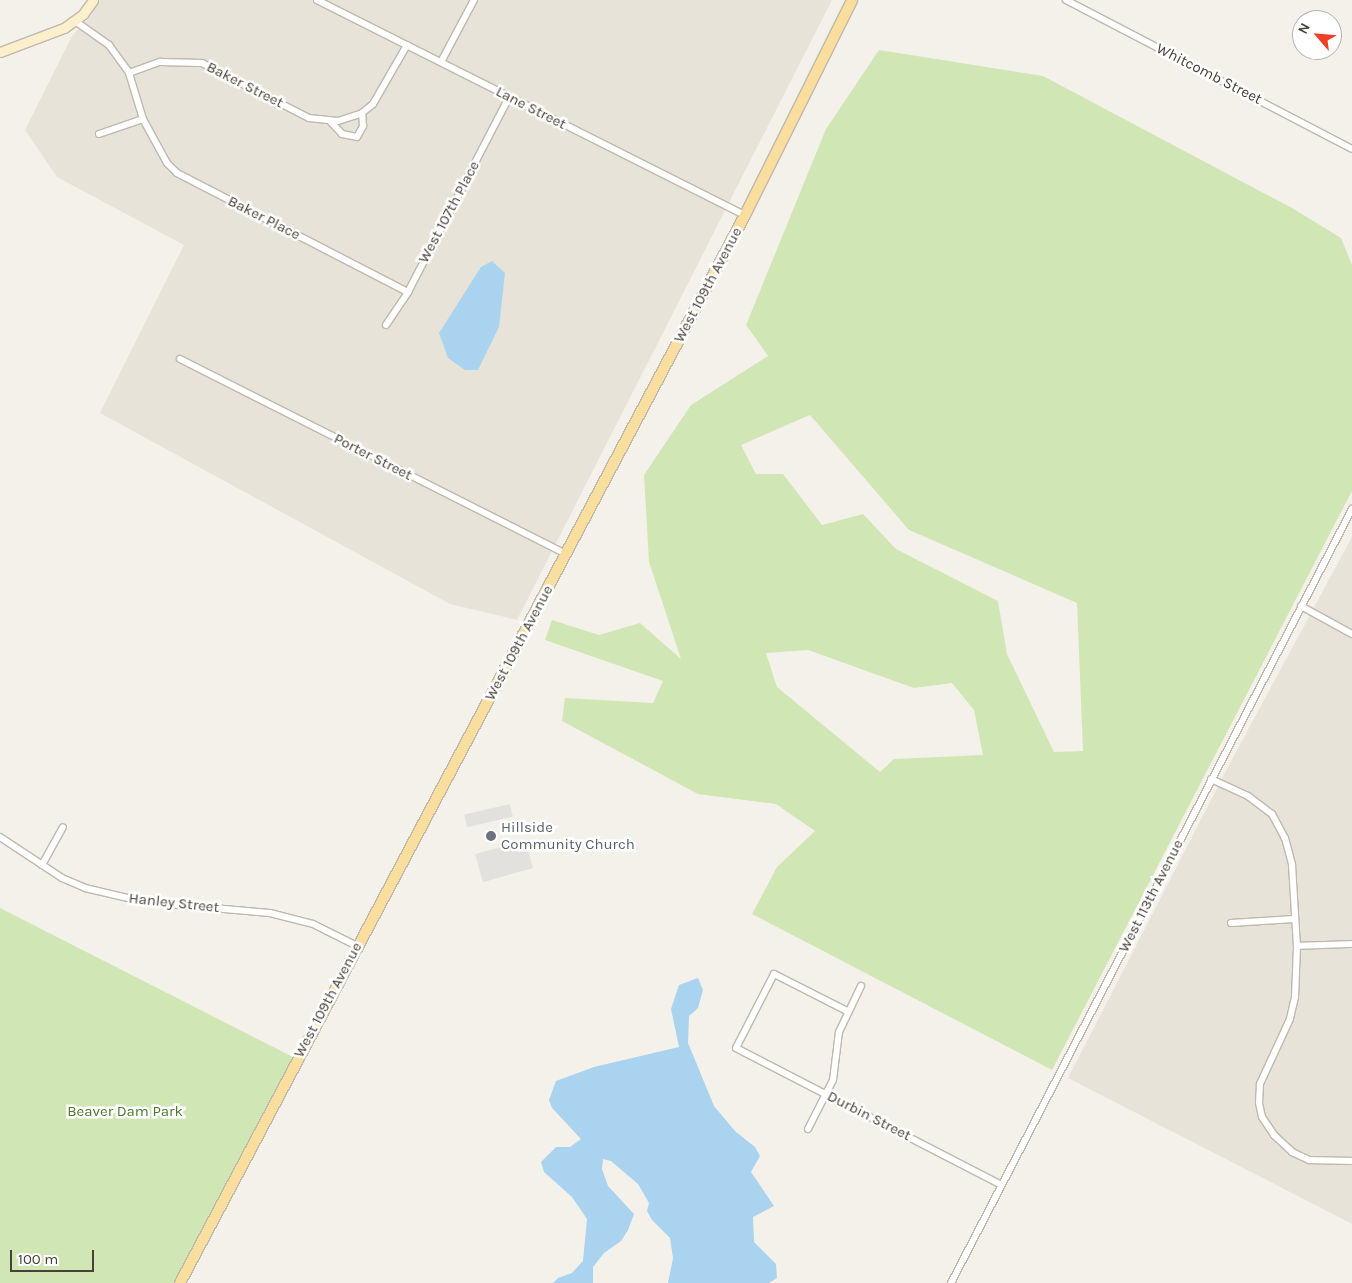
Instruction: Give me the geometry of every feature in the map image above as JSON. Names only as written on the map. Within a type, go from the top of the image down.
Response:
[{"type":"main road","name":"West 109th Avenue","points":[[180,1283],[745,215],[852,0]]},
{"type":"street","points":[[0,52],[75,20],[93,0]]},
{"type":"street","name":"Lane Street","points":[[317,0],[745,215]]},
{"type":"street","points":[[441,62],[474,0]]},
{"type":"street","name":"Whitcomb Street","points":[[1066,0],[1352,149]]},
{"type":"street","name":"Baker Place","points":[[75,20],[109,46],[129,73],[143,119],[167,163],[177,173],[408,292]]},
{"type":"street","name":"Baker Street","points":[[129,73],[160,62],[202,63],[309,118],[330,121],[362,113],[373,104],[407,45]]},
{"type":"street","name":"West 107th Place","points":[[386,325],[408,292],[509,97]]},
{"type":"street","name":"Baker Street","points":[[330,121],[342,134],[357,137],[363,126],[362,113]]},
{"type":"street","points":[[99,134],[143,119]]},
{"type":"street","name":"Porter Street","points":[[180,359],[566,554]]},
{"type":"street","name":"West 113th Avenue","points":[[951,1283],[1352,509]]},
{"type":"street","points":[[1301,606],[1352,634]]},
{"type":"street","points":[[1211,779],[1248,796],[1272,814],[1285,838],[1292,865],[1294,919],[1298,946],[1295,997],[1290,1020],[1265,1069],[1259,1103],[1274,1135],[1292,1152],[1309,1160],[1352,1161]]},
{"type":"street","points":[[42,865],[63,827]]},
{"type":"street","name":"Hanley Street","points":[[0,837],[42,865],[85,888],[123,898],[270,913],[313,924],[357,946]]},
{"type":"street","points":[[1231,923],[1294,919]]},
{"type":"street","points":[[1298,946],[1352,944]]},
{"type":"street","name":"Durbin Street","points":[[847,1011],[774,974],[736,1048],[1001,1185]]},
{"type":"street","points":[[808,1129],[826,1094],[837,1066],[839,1032],[847,1011],[861,986]]},
{"type":"shaded area","points":[[99,0],[832,0],[517,620],[450,604],[100,413],[184,245],[57,177],[25,130],[72,36],[89,18]]},
{"type":"shaded area","points":[[1352,537],[1352,1224],[1068,1078],[1229,765]]},
{"type":"shaded area","points":[[510,804],[513,817],[467,827],[464,815]]},
{"type":"shaded area","points":[[525,840],[533,868],[483,882],[475,854]]},
{"type":"green space","points":[[879,50],[1043,76],[1292,208],[1341,238],[1352,265],[1352,491],[1052,1070],[752,914],[777,867],[815,831],[776,804],[698,794],[562,721],[565,698],[653,703],[663,681],[545,640],[552,620],[599,635],[640,623],[681,659],[649,562],[644,475],[691,405],[768,356],[746,325],[826,129]],"holes":[[[810,415],[909,530],[1077,603],[1083,751],[1054,752],[1007,654],[998,601],[896,549],[863,514],[822,525],[783,474],[756,474],[741,445]],[[808,650],[914,688],[952,683],[974,710],[983,755],[894,759],[880,772],[777,687],[766,653]]]},
{"type":"green space","name":"Beaver Dam Park","points":[[0,908],[295,1058],[177,1283],[0,1283]]},
{"type":"water","points":[[492,261],[505,273],[499,327],[478,370],[465,370],[448,358],[439,333],[481,267]]},
{"type":"water","points":[[698,978],[703,990],[698,1008],[689,1016],[688,1043],[714,1106],[735,1131],[755,1147],[760,1156],[751,1172],[774,1206],[753,1217],[754,1242],[776,1264],[777,1278],[769,1283],[668,1283],[673,1258],[670,1238],[652,1220],[647,1211],[649,1203],[638,1184],[611,1161],[603,1159],[602,1169],[608,1186],[634,1214],[628,1230],[621,1241],[604,1253],[593,1267],[593,1283],[553,1283],[558,1278],[572,1273],[583,1261],[587,1219],[572,1197],[544,1172],[541,1162],[556,1147],[570,1147],[581,1139],[552,1108],[549,1100],[556,1081],[594,1067],[679,1047],[671,1009],[679,985]]},
{"type":"place","name":"Hillside Community Church","points":[[491,836]]}]
